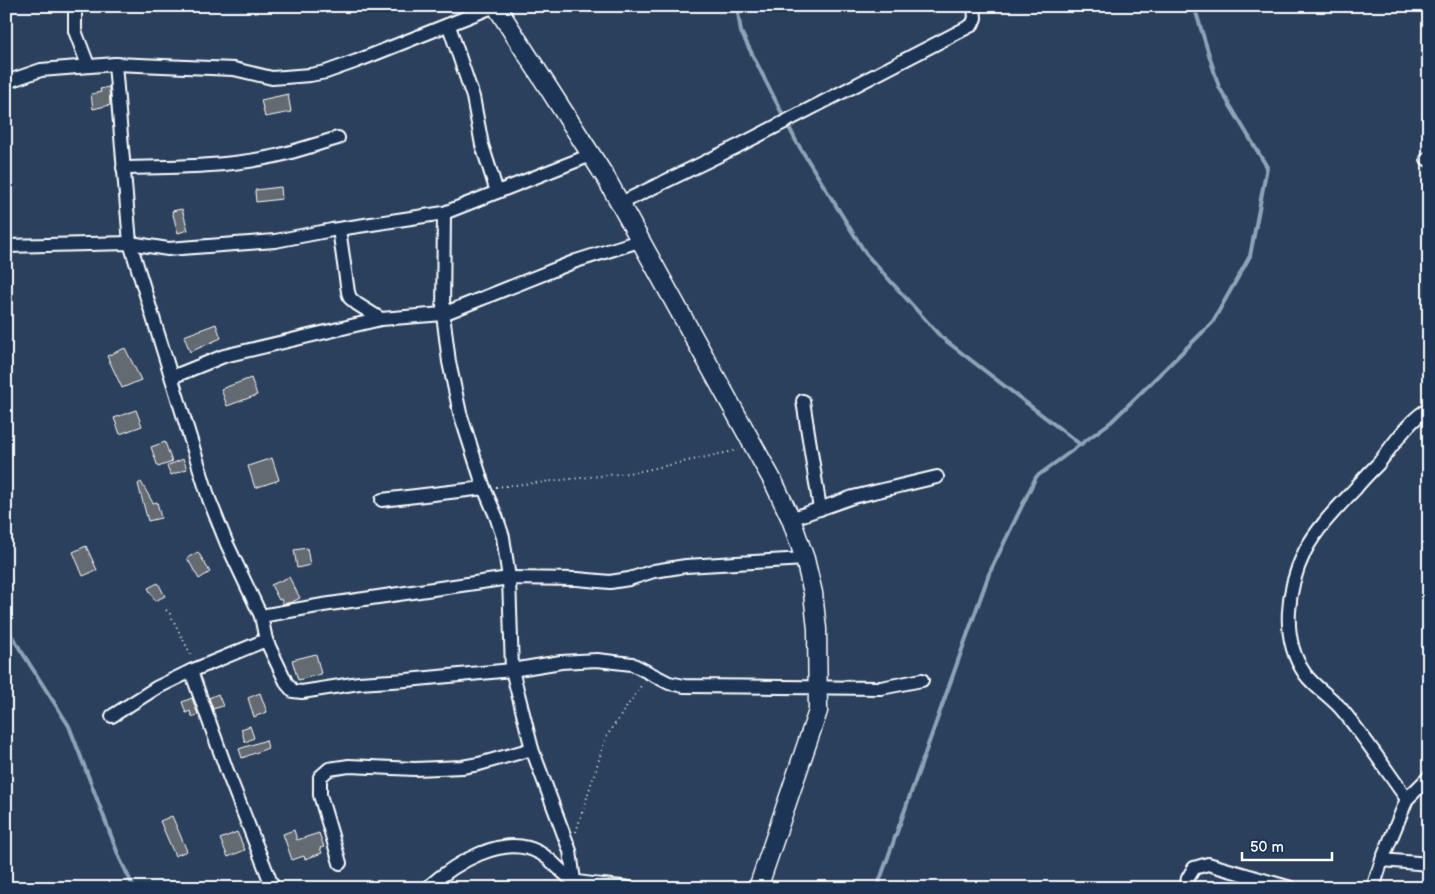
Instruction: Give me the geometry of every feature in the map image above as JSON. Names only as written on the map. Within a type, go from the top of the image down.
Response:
[{"type":"street","points":[[75,6],[75,31],[88,65]]},
{"type":"street","points":[[6,82],[41,70],[115,64],[234,69],[272,78],[326,72],[449,26],[496,6],[606,178],[754,447],[791,519],[805,559],[813,593],[816,620],[818,711],[758,888]]},
{"type":"street","points":[[619,204],[738,146],[972,25],[976,18],[974,6]]},
{"type":"street","points":[[449,26],[473,97],[485,158],[497,192]]},
{"type":"street","points":[[115,64],[130,244],[208,499],[261,616],[266,640],[287,684],[293,691],[302,692],[359,683],[512,670],[561,662],[597,660],[632,664],[669,683],[684,686],[881,688],[922,680]]},
{"type":"street","points":[[123,168],[232,163],[276,156],[338,138]]},
{"type":"street","points":[[6,246],[130,244],[168,249],[263,243],[444,212],[591,155]]},
{"type":"street","points":[[444,212],[443,314],[449,362],[460,413],[484,488],[503,537],[509,578],[512,670],[532,749],[570,851],[574,884]]},
{"type":"street","points":[[339,229],[350,298],[382,319]]},
{"type":"street","points":[[172,377],[224,356],[382,319],[443,314],[576,261],[639,241]]},
{"type":"street","points":[[803,401],[820,509]]},
{"type":"street","points":[[1407,800],[1342,709],[1305,673],[1294,649],[1289,629],[1288,610],[1292,588],[1306,550],[1323,525],[1423,412],[1429,409]]},
{"type":"street","points":[[791,519],[853,498],[937,477]]},
{"type":"street","points":[[382,500],[484,488]]},
{"type":"street","points":[[261,616],[509,578],[577,579],[610,582],[629,579],[654,570],[686,566],[805,559]]},
{"type":"street","points":[[112,716],[156,688],[266,640]]},
{"type":"street","points":[[194,670],[227,771],[273,888]]},
{"type":"street","points":[[340,863],[320,795],[320,777],[329,769],[349,766],[462,767],[532,749]]},
{"type":"street","points":[[1373,888],[1382,860],[1407,800],[1429,777]]},
{"type":"street","points":[[427,888],[452,868],[468,859],[502,847],[514,846],[525,847],[540,853],[555,864],[574,884],[629,888]]},
{"type":"street","points":[[1382,860],[1429,864]]},
{"type":"street","points":[[1186,888],[1188,878],[1194,868],[1208,864],[1291,888]]},
{"type":"path","points":[[484,488],[637,472],[754,447]]},
{"type":"path","points":[[166,610],[170,614],[194,670]]},
{"type":"path","points":[[570,851],[606,737],[651,673]]},
{"type":"building","points":[[109,87],[110,105],[93,109],[91,94],[101,92],[100,89]]},
{"type":"building","points":[[288,94],[291,112],[265,117],[261,100]]},
{"type":"building","points":[[281,187],[282,199],[256,202],[255,190]]},
{"type":"building","points":[[182,209],[188,230],[178,233],[172,211]]},
{"type":"building","points":[[216,324],[221,338],[190,352],[184,336]]},
{"type":"building","points":[[125,348],[141,380],[122,388],[107,356]]},
{"type":"building","points":[[251,378],[257,395],[227,406],[221,389]]},
{"type":"building","points":[[136,410],[142,426],[120,434],[114,418]]},
{"type":"building","points":[[165,442],[172,462],[158,467],[151,447]]},
{"type":"building","points":[[272,458],[279,480],[255,488],[248,466]]},
{"type":"building","points":[[183,459],[187,469],[171,475],[167,466]]},
{"type":"building","points":[[141,482],[153,503],[157,502],[161,518],[148,521],[138,484]]},
{"type":"building","points":[[86,546],[97,570],[83,576],[73,552]]},
{"type":"building","points":[[307,548],[310,565],[297,568],[294,550]]},
{"type":"building","points":[[198,552],[210,572],[199,579],[187,558]]},
{"type":"building","points":[[289,577],[300,598],[283,604],[271,585]]},
{"type":"building","points":[[158,583],[165,596],[155,601],[148,588]]},
{"type":"building","points":[[316,654],[321,674],[298,680],[292,660]]},
{"type":"building","points":[[260,693],[267,712],[254,717],[248,698]]},
{"type":"building","points":[[218,694],[223,706],[213,709],[209,698]]},
{"type":"building","points":[[192,698],[198,715],[192,717],[190,711],[186,713],[182,702]]},
{"type":"building","points":[[250,726],[254,738],[245,742],[241,729]]},
{"type":"building","points":[[266,740],[268,748],[242,758],[239,749]]},
{"type":"building","points":[[172,816],[187,851],[175,856],[160,821]]},
{"type":"building","points":[[294,830],[297,840],[319,833],[324,847],[320,848],[322,853],[305,859],[304,856],[292,860],[283,834]]},
{"type":"building","points":[[237,832],[245,850],[228,857],[220,839]]},
{"type":"waterway","points":[[737,6],[741,32],[796,141],[866,254],[941,337],[1081,445]]},
{"type":"waterway","points":[[877,888],[989,574],[1036,477],[1111,422],[1212,323],[1250,256],[1267,167],[1219,87],[1194,6]]},
{"type":"waterway","points":[[6,627],[69,726],[120,859],[134,888]]}]
